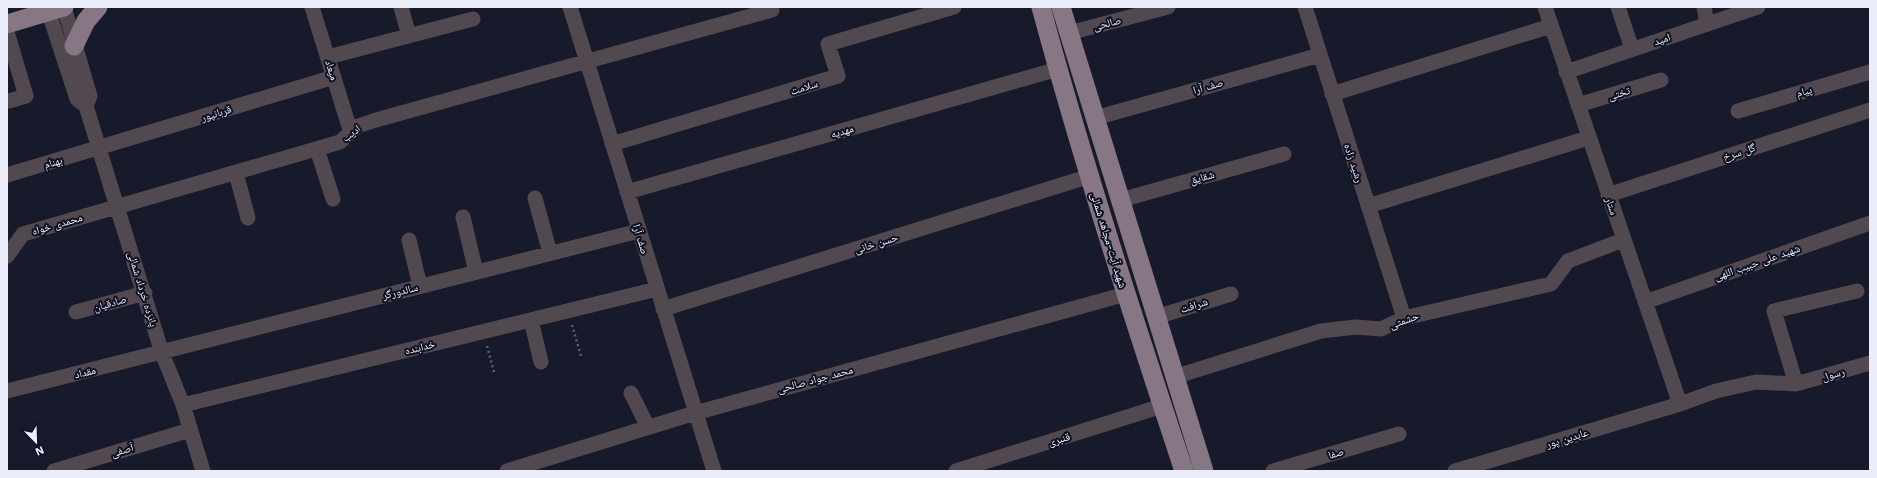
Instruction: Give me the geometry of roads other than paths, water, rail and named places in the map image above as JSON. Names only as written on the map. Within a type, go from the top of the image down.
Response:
[{"type":"main road","points":[[74,46],[86,21],[98,7]]},
{"type":"main road","name":"شهید آیت-مجاهد شمالی","points":[[1041,7],[1058,69],[1126,294],[1184,471]]},
{"type":"main road","name":"شهید آیت-مجاهد شمالی","points":[[1061,7],[1204,471]]},
{"type":"main road","points":[[7,24],[56,8]]},
{"type":"street","name":"میعاد","points":[[312,7],[351,133]]},
{"type":"street","points":[[401,7],[410,36]]},
{"type":"street","name":"صف آرا","points":[[570,7],[714,471]]},
{"type":"street","name":"سلامت","points":[[612,144],[838,76],[828,44],[954,7]]},
{"type":"street","name":"صالحی","points":[[1069,33],[1168,7]]},
{"type":"street","name":"رشید زاده","points":[[1305,7],[1404,318]]},
{"type":"street","name":"ستار","points":[[1544,7],[1680,404]]},
{"type":"street","points":[[1618,7],[1632,49]]},
{"type":"street","points":[[1704,7],[1707,24]]},
{"type":"street","name":"پانزده خرداد شمالی","points":[[56,8],[74,46],[90,96],[86,106],[145,293],[162,353],[183,405],[203,471]]},
{"type":"street","name":"پانزده خرداد شمالی","points":[[56,8],[77,100],[86,106]]},
{"type":"street","name":"امید","points":[[1566,72],[1752,8]]},
{"type":"street","name":"ادیب","points":[[117,206],[340,142],[358,126],[376,120],[586,62],[680,34],[772,10]]},
{"type":"street","points":[[328,57],[473,19]]},
{"type":"street","points":[[1332,94],[1551,26]]},
{"type":"street","points":[[7,32],[26,96],[9,101]]},
{"type":"street","name":"صف آرا","points":[[1095,118],[1320,55]]},
{"type":"street","name":"مهدیه","points":[[627,192],[1058,69]]},
{"type":"street","name":"پیام","points":[[1738,111],[1870,72]]},
{"type":"street","name":"قربانپور","points":[[99,148],[334,77]]},
{"type":"street","name":"تختی","points":[[1578,105],[1661,80]]},
{"type":"street","name":"گل سرخ","points":[[1608,195],[1870,110]]},
{"type":"street","points":[[1368,206],[1588,138]]},
{"type":"street","name":"بهنام","points":[[7,175],[99,148]]},
{"type":"street","points":[[317,149],[333,199]]},
{"type":"street","name":"شقایق","points":[[1121,200],[1284,154]]},
{"type":"street","points":[[236,173],[248,218]]},
{"type":"street","name":"حسن خانی","points":[[663,309],[1090,176]]},
{"type":"street","points":[[535,198],[550,253]]},
{"type":"street","name":"محمدی خواه","points":[[7,256],[23,234],[117,206]]},
{"type":"street","points":[[463,217],[476,272]]},
{"type":"street","name":"شهید علی حبیب اللهی","points":[[1645,302],[1870,223]]},
{"type":"street","name":"سالدورگر","points":[[162,353],[639,231]]},
{"type":"street","points":[[409,240],[420,286]]},
{"type":"street","name":"حشمتی","points":[[1174,377],[1321,331],[1356,326],[1381,329],[1404,318],[1551,284],[1568,261],[1623,240]]},
{"type":"street","name":"خدابنده","points":[[183,405],[657,289]]},
{"type":"street","points":[[1796,384],[1774,311],[1857,291]]},
{"type":"street","name":"صادقیان","points":[[76,312],[145,293]]},
{"type":"street","name":"محمد جواد صالحی","points":[[507,471],[695,413],[1126,294]]},
{"type":"street","name":"شرافت","points":[[1156,317],[1231,294]]},
{"type":"street","points":[[531,320],[541,362]]},
{"type":"street","name":"مقداد","points":[[7,391],[162,353]]},
{"type":"street","name":"رسول","points":[[1680,404],[1716,391],[1756,382],[1796,384],[1870,363]]},
{"type":"street","points":[[631,393],[648,427]]},
{"type":"street","name":"عابدین پور","points":[[1455,471],[1680,404]]},
{"type":"street","name":"قنبری","points":[[956,471],[1162,406]]},
{"type":"street","name":"آصفی","points":[[54,471],[190,430]]},
{"type":"street","name":"صفا","points":[[1273,471],[1399,434]]}]
